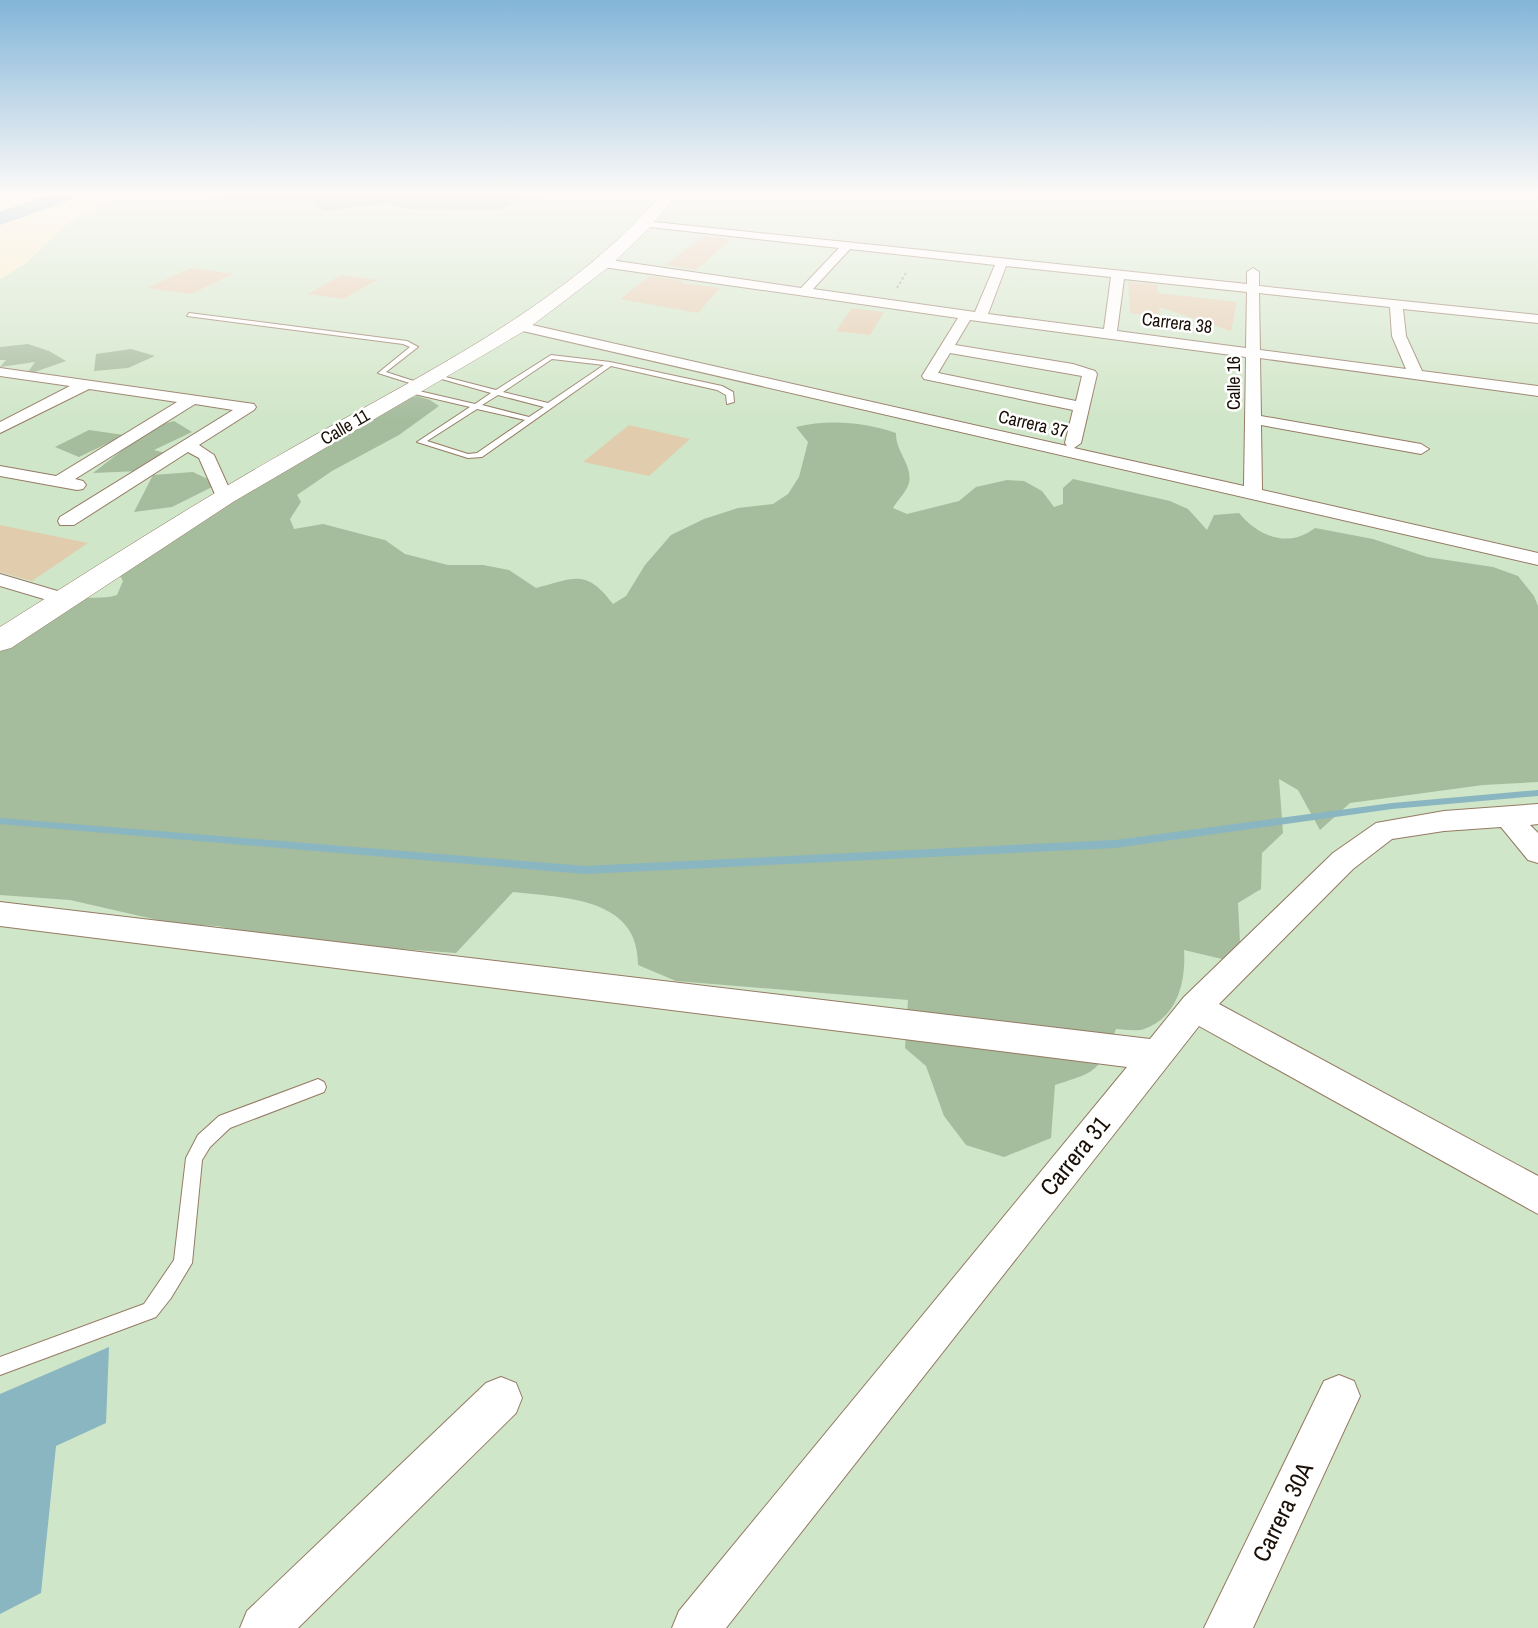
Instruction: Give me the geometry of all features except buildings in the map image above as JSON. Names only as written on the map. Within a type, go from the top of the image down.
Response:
[{"type":"main road","name":"Calle 11","points":[[0,640],[224,497],[520,326],[596,268]]},
{"type":"street","name":"Carrera 38","points":[[639,268],[973,316],[1534,390]]},
{"type":"street","points":[[805,291],[827,268]]},
{"type":"street","points":[[999,268],[973,316],[946,348],[929,376],[1080,407]]},
{"type":"street","points":[[1060,268],[1538,319]]},
{"type":"street","name":"Calle 16","points":[[1253,494],[1254,272]]},
{"type":"street","points":[[1110,334],[1118,274]]},
{"type":"street","points":[[1396,303],[1399,336],[1416,374]]},
{"type":"street","name":"Carrera 37","points":[[520,326],[1538,559]]},
{"type":"street","points":[[946,348],[1086,370],[1090,374],[1073,443]]},
{"type":"street","points":[[0,372],[248,407],[66,521]]},
{"type":"street","points":[[0,428],[87,384]]},
{"type":"street","points":[[1534,390],[1538,408]]},
{"type":"street","points":[[59,482],[191,400]]},
{"type":"street","points":[[1254,419],[1421,449]]},
{"type":"street","points":[[188,446],[206,454],[224,497]]},
{"type":"street","points":[[0,471],[114,492]]},
{"type":"street","points":[[0,580],[64,599]]},
{"type":"street","points":[[1523,816],[1538,852]]},
{"type":"street","name":"Carrera 31","points":[[696,1628],[1195,1007],[1343,861],[1385,830],[1523,816]]},
{"type":"street","points":[[0,914],[1157,1055]]},
{"type":"street","points":[[1195,1007],[1538,1196]]},
{"type":"street","name":"Carrera 30A","points":[[1228,1628],[1339,1396]]},
{"type":"street","points":[[264,1628],[501,1398]]},
{"type":"lane","points":[[189,315],[405,342],[415,347],[381,373],[421,384],[476,406],[530,419]]},
{"type":"lane","points":[[610,364],[475,456],[421,442],[551,357],[610,364],[719,388],[730,394],[730,402]]},
{"type":"lane","points":[[421,384],[497,392],[550,405]]},
{"type":"lane","points":[[0,1366],[150,1311],[183,1263],[194,1158],[204,1141],[225,1122],[318,1087]]},
{"type":"green space","points":[[18,268],[1538,268],[1538,1628],[0,1628],[0,279]]},
{"type":"green space","points":[[28,344],[49,351],[66,361],[26,375],[35,362],[0,367],[6,360],[0,360],[0,347]]},
{"type":"green space","points":[[131,349],[155,356],[128,368],[94,371],[96,354]]},
{"type":"green space","points":[[417,396],[439,406],[399,435],[332,471],[297,495],[301,502],[290,519],[294,529],[323,524],[385,540],[405,554],[448,565],[483,565],[509,570],[536,588],[570,579],[587,580],[613,604],[626,596],[645,565],[671,535],[704,519],[738,508],[773,504],[788,494],[799,477],[808,442],[796,427],[846,423],[872,426],[896,433],[896,440],[910,476],[906,489],[893,508],[907,514],[959,501],[976,487],[1007,480],[1024,481],[1042,491],[1054,507],[1063,504],[1063,488],[1073,479],[1170,501],[1188,509],[1207,530],[1214,515],[1239,513],[1255,528],[1274,537],[1294,538],[1315,528],[1373,539],[1427,557],[1493,567],[1518,576],[1534,596],[1538,606],[1538,782],[1483,785],[1350,803],[1320,830],[1298,790],[1279,779],[1283,833],[1262,853],[1261,889],[1238,903],[1240,942],[1222,959],[1184,950],[1181,985],[1165,1016],[1141,1030],[1116,1029],[1105,1054],[1095,1068],[1055,1085],[1051,1138],[1004,1157],[966,1145],[944,1116],[926,1066],[905,1048],[908,1000],[676,981],[638,965],[635,943],[626,926],[595,905],[554,896],[513,892],[456,953],[292,941],[217,926],[175,924],[70,900],[0,895],[0,647],[72,601],[117,595],[123,581],[117,570],[398,401]]},
{"type":"green space","points":[[174,421],[192,432],[154,450],[169,454],[140,471],[93,473],[124,449],[123,436],[79,457],[55,447],[89,430],[124,435]]},
{"type":"green space","points":[[193,472],[218,484],[172,507],[134,512],[153,475]]},
{"type":"sand","points":[[0,268],[18,268],[0,279]]},
{"type":"water","points":[[109,1347],[106,1423],[56,1446],[41,1593],[0,1614],[0,1394]]},
{"type":"waterway","points":[[0,821],[585,870],[1115,844],[1392,806],[1538,793]]}]
